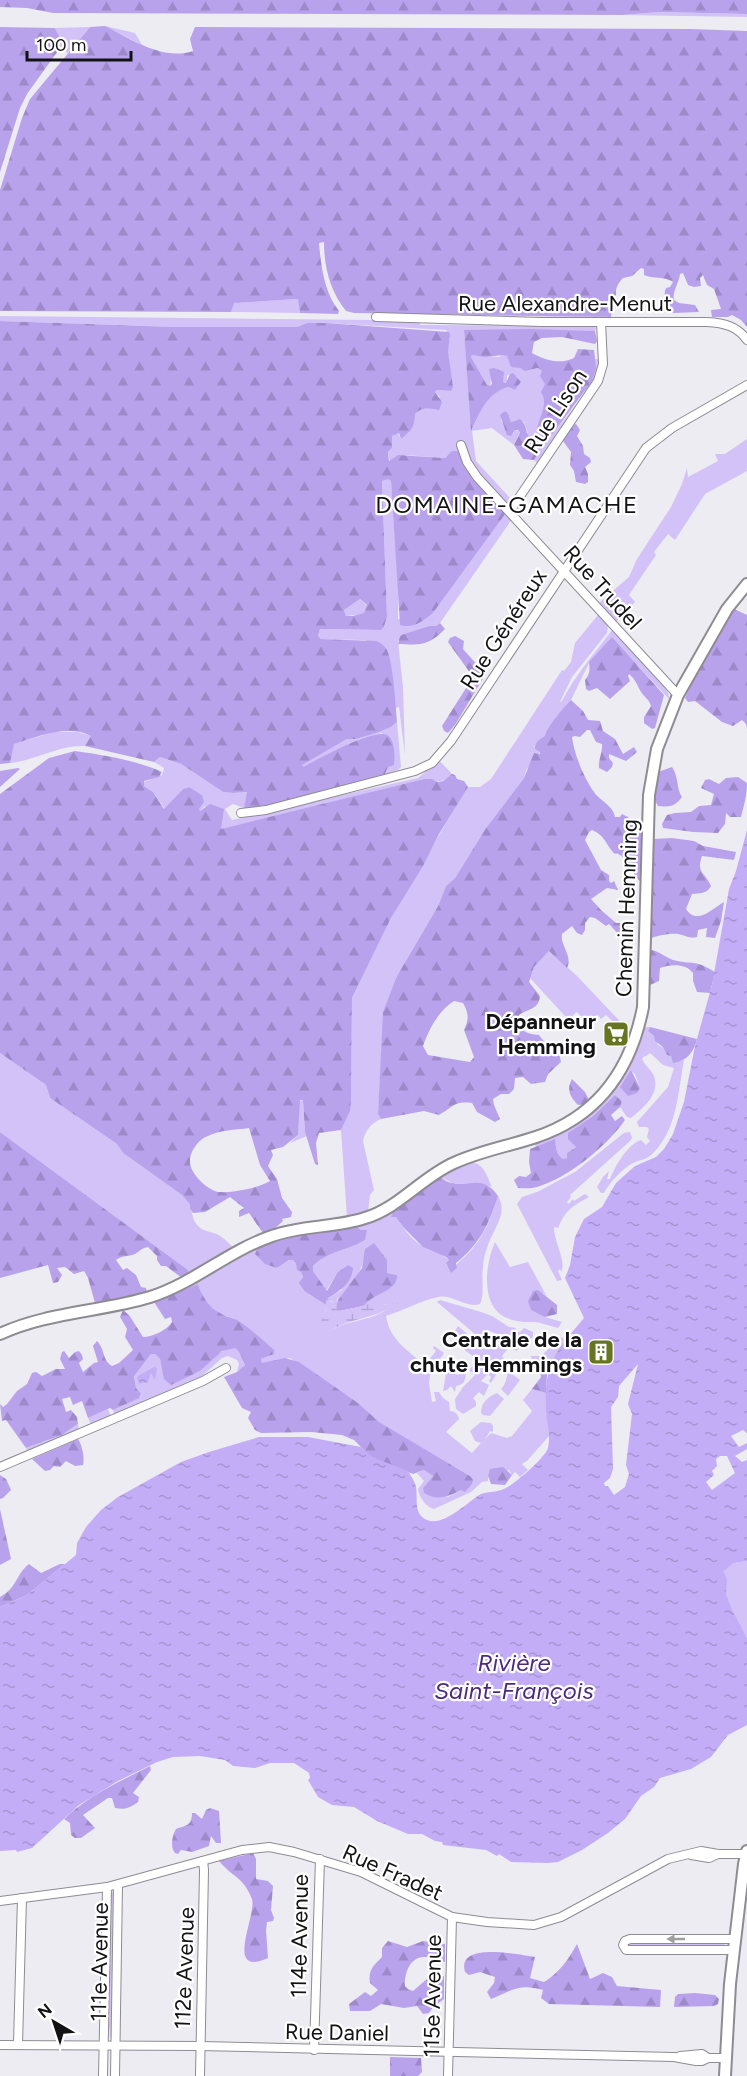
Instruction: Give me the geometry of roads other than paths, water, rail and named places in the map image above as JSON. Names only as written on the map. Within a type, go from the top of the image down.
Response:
[{"type":"street","name":"Rue Alexandre-Menut","points":[[376,317],[717,323],[736,328],[747,340]]},
{"type":"street","name":"Rue Lison","points":[[510,511],[598,381],[603,364],[601,322]]},
{"type":"street","name":"Rue Généreux","points":[[241,813],[266,810],[421,769],[432,763],[451,741],[637,460],[651,443],[675,426],[747,385]]},
{"type":"street","name":"Rue Trudel","points":[[461,445],[470,467],[678,695]]},
{"type":"street","name":"Chemin Hemming","points":[[0,1334],[47,1318],[160,1293],[272,1236],[297,1229],[344,1223],[368,1217],[384,1209],[441,1169],[465,1158],[552,1131],[576,1118],[595,1103],[621,1070],[639,1028],[644,999],[650,782],[660,738],[678,695],[727,609],[747,584]]},
{"type":"street","points":[[0,1467],[203,1381],[226,1368]]},
{"type":"street","name":"Rue Fradet","points":[[0,1901],[118,1885],[247,1849],[263,1847],[286,1850],[320,1859],[372,1877],[452,1917],[516,1925],[543,1923],[561,1917],[661,1862],[701,1851],[718,1854],[747,1853]]},
{"type":"street","points":[[725,2076],[734,1944],[747,1853]]},
{"type":"street","name":"114e Avenue","points":[[314,2050],[320,1859]]},
{"type":"street","name":"112e Avenue","points":[[200,2076],[203,1861]]},
{"type":"street","name":"111e Avenue","points":[[115,2076],[118,1885]]},
{"type":"street","name":"111e Avenue","points":[[104,2076],[107,1887]]},
{"type":"street","points":[[18,2044],[22,1898]]},
{"type":"street","name":"115e Avenue","points":[[448,2076],[452,1917]]},
{"type":"street","points":[[630,1939],[734,1944],[628,1950],[623,1945],[630,1939]]},
{"type":"street","name":"Rue Daniel","points":[[0,2045],[200,2046],[674,2057],[702,2054],[708,2058],[726,2058]]},
{"type":"water","name":"Rivière Saint-François","points":[[747,830],[747,1433],[743,1430],[731,1436],[739,1447],[747,1443],[747,1449],[735,1456],[742,1462],[747,1460],[747,1561],[734,1563],[723,1571],[727,1579],[726,1594],[747,1638],[747,1725],[728,1735],[711,1757],[691,1769],[660,1778],[654,1787],[641,1796],[625,1819],[608,1833],[558,1862],[511,1862],[499,1854],[497,1856],[486,1850],[443,1845],[442,1842],[422,1834],[408,1834],[377,1821],[354,1807],[332,1805],[318,1797],[308,1780],[309,1773],[294,1763],[270,1763],[255,1768],[233,1766],[225,1760],[200,1756],[173,1757],[157,1762],[118,1781],[79,1805],[32,1848],[17,1852],[16,1850],[0,1851],[0,1607],[27,1595],[76,1555],[77,1543],[86,1527],[101,1510],[118,1497],[181,1462],[209,1452],[259,1437],[308,1437],[361,1447],[372,1457],[408,1471],[415,1485],[420,1514],[427,1520],[433,1521],[447,1517],[479,1495],[506,1488],[546,1453],[549,1438],[546,1392],[550,1368],[566,1339],[584,1318],[565,1278],[575,1237],[584,1219],[602,1207],[616,1183],[635,1166],[656,1157],[673,1134],[684,1102],[695,1046],[712,985],[729,889]],"holes":[[[638,1364],[628,1404],[632,1414],[626,1465],[629,1474],[625,1487],[614,1495],[604,1483],[610,1478],[613,1469],[611,1407],[618,1397],[619,1386]],[[720,1456],[727,1456],[735,1473],[712,1490],[706,1482],[714,1475],[712,1471],[717,1466],[716,1459]]]},
{"type":"water","points":[[154,1367],[157,1368],[155,1380],[151,1373],[148,1382],[139,1384],[138,1376]]},
{"type":"place","name":"Dépanneur Hemming","points":[[616,1034]]},
{"type":"place","name":"Centrale de la chute Hemmings","points":[[601,1352]]},
{"type":"district","name":"DOMAINE-GAMACHE","points":[[507,505]]}]
